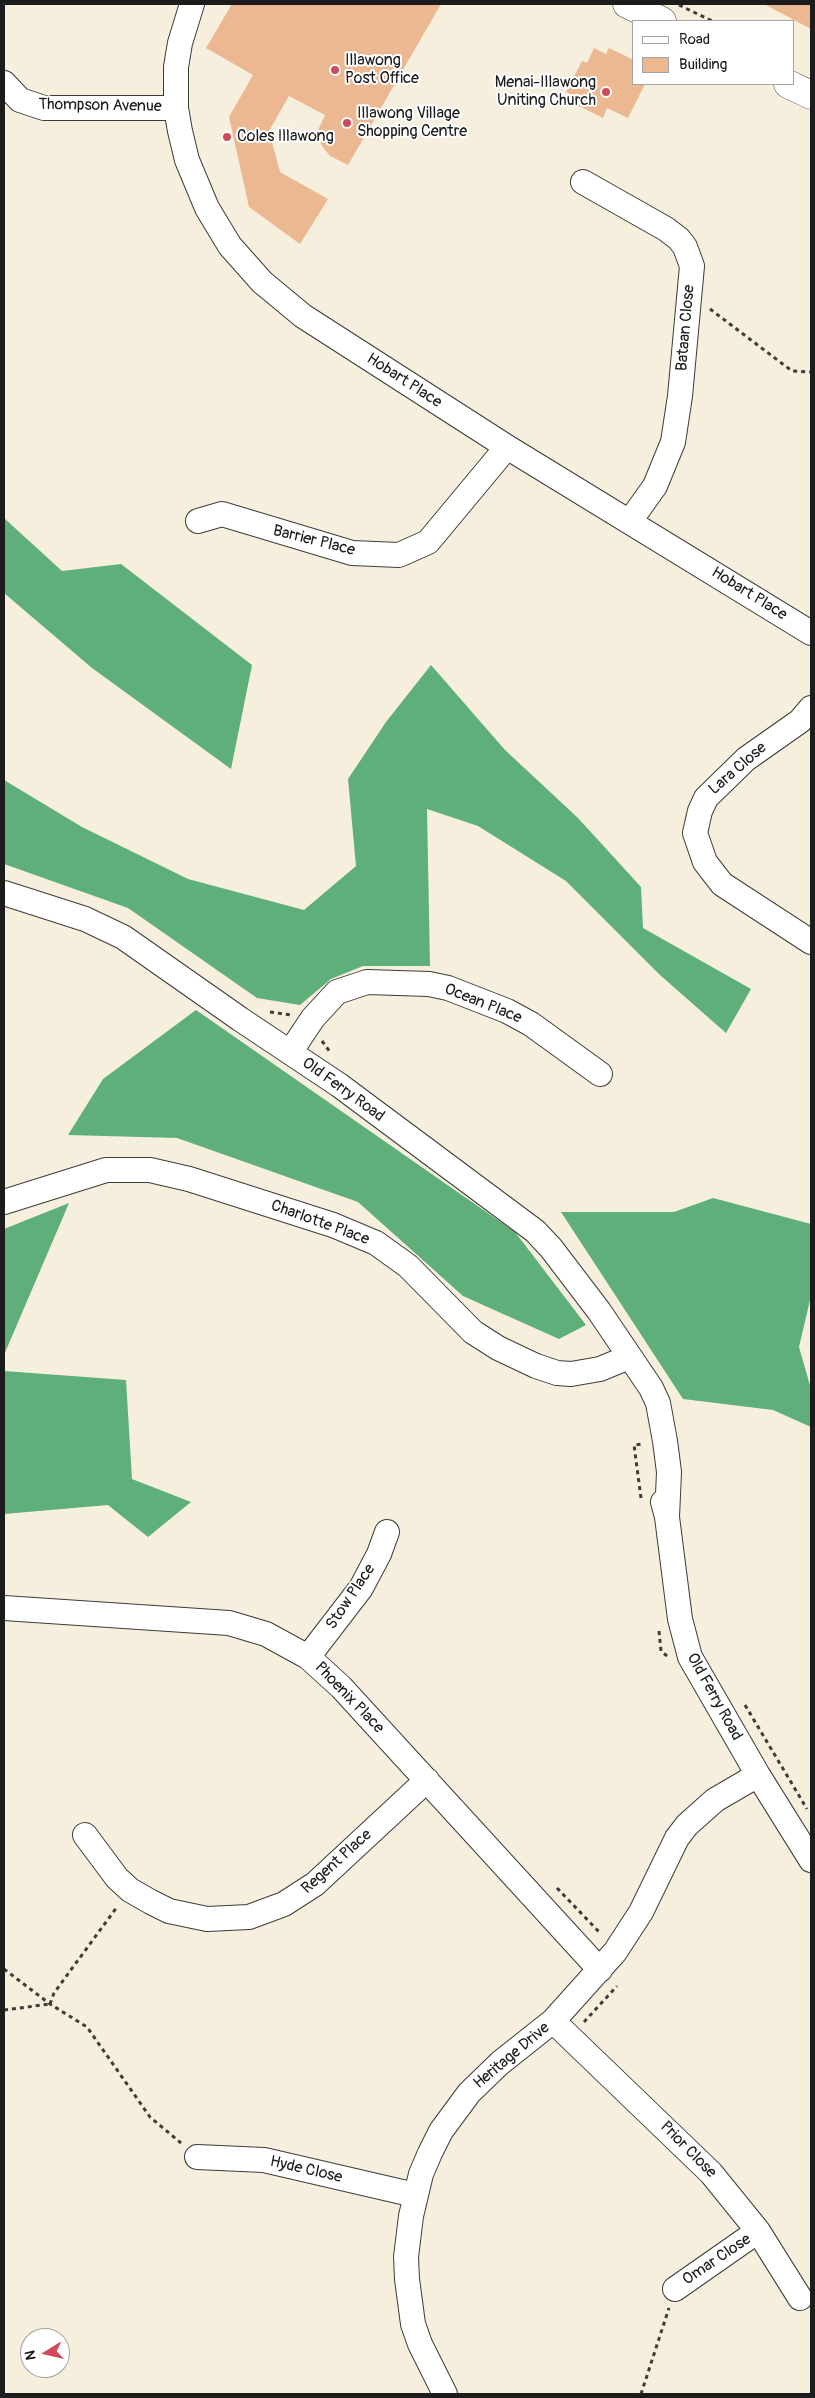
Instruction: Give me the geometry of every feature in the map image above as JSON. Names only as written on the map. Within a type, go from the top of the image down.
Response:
[{"type":"street","name":"Hobart Place","points":[[192,4],[178,51],[175,81],[176,108],[187,160],[218,228],[251,271],[303,316],[507,447],[811,633]]},
{"type":"street","points":[[627,4],[660,20]]},
{"type":"street","name":"Thompson Avenue","points":[[4,83],[20,100],[44,108],[176,108]]},
{"type":"street","points":[[790,85],[811,95]]},
{"type":"street","name":"Bataan Close","points":[[583,182],[625,204],[679,239],[688,254],[692,266],[680,396],[673,442],[655,486],[630,521]]},
{"type":"street","name":"Barrier Place","points":[[198,521],[222,514],[352,553],[399,555],[428,542],[507,447]]},
{"type":"street","name":"Lara Close","points":[[811,708],[800,721],[746,759],[706,798],[700,810],[695,833],[705,862],[722,884],[811,942]]},
{"type":"street","name":"Old Ferry Road","points":[[4,893],[85,918],[123,937],[240,1020],[291,1051],[339,1085],[414,1143],[484,1191],[535,1231],[551,1248],[599,1310],[629,1357],[643,1373],[651,1388],[662,1420],[669,1472],[667,1517],[684,1638],[698,1673],[811,1860]]},
{"type":"street","name":"Ocean Place","points":[[291,1051],[308,1026],[337,992],[350,986],[367,982],[428,984],[448,988],[507,1011],[531,1024],[600,1074]]},
{"type":"street","name":"Charlotte Place","points":[[4,1202],[106,1170],[150,1170],[189,1179],[332,1225],[376,1243],[408,1266],[473,1332],[498,1348],[536,1366],[557,1373],[571,1374],[600,1369],[629,1357]]},
{"type":"street","name":"Stow Place","points":[[308,1656],[361,1588],[379,1554],[386,1532]]},
{"type":"street","name":"Phoenix Place","points":[[4,1608],[229,1623],[266,1634],[308,1656],[341,1687],[600,1970]]},
{"type":"street","name":"Heritage Drive","points":[[443,2394],[420,2344],[409,2302],[406,2256],[415,2195],[421,2174],[437,2138],[469,2093],[500,2063],[561,2028],[637,1920],[677,1838],[687,1825],[716,1800],[758,1775]]},
{"type":"street","name":"Regent Place","points":[[85,1835],[106,1865],[130,1890],[169,1911],[207,1919],[228,1919],[267,1912],[300,1895],[315,1884],[427,1780]]},
{"type":"street","name":"Prior Close","points":[[561,2028],[711,2173],[758,2232],[800,2298]]},
{"type":"street","name":"Hyde Close","points":[[197,2157],[264,2160],[415,2195]]},
{"type":"street","name":"Omar Close","points":[[675,2289],[758,2232]]},
{"type":"path","points":[[678,4],[710,20]]},
{"type":"path","points":[[689,293],[792,371],[811,372]]},
{"type":"path","points":[[265,1012],[291,1015],[308,1026],[317,1034],[332,1056]]},
{"type":"path","points":[[744,1704],[809,1811]]},
{"type":"path","points":[[50,2004],[54,1993],[130,1890]]},
{"type":"path","points":[[4,1969],[50,2004],[87,2027],[150,2117],[197,2157]]},
{"type":"path","points":[[561,2028],[597,2009],[622,1979]]},
{"type":"path","points":[[4,2010],[50,2004]]},
{"type":"path","points":[[641,2394],[675,2289]]},
{"type":"green space","points":[[4,518],[62,571],[121,564],[252,665],[231,769],[92,668],[4,593]]},
{"type":"green space","points":[[431,665],[505,750],[578,818],[641,887],[643,928],[751,989],[726,1033],[660,975],[566,881],[478,826],[427,809],[430,966],[363,966],[331,979],[300,1005],[257,998],[128,908],[4,864],[4,780],[82,827],[188,879],[304,910],[356,866],[348,779],[386,722]]},
{"type":"green space","points":[[196,1010],[515,1232],[586,1325],[559,1339],[463,1296],[358,1202],[177,1138],[68,1135],[103,1079]]},
{"type":"green space","points":[[713,1198],[811,1224],[811,1296],[799,1347],[811,1389],[811,1427],[773,1410],[683,1399],[561,1212],[674,1212]]},
{"type":"green space","points":[[69,1203],[4,1355],[4,1229]]},
{"type":"green space","points":[[4,1371],[126,1380],[132,1479],[191,1502],[148,1537],[108,1505],[4,1514]]},
{"type":"building","name":"Illawong Village Shopping Centre","points":[[232,4],[441,4],[348,165],[330,156],[322,146],[318,137],[319,128],[325,115],[289,96],[269,131],[280,172],[328,199],[300,244],[249,207],[229,117],[253,75],[206,48]]},
{"type":"building","points":[[764,4],[811,4],[811,29]]},
{"type":"building","name":"Menai-Illawong Uniting Church","points":[[594,48],[606,54],[609,48],[632,59],[632,85],[644,85],[628,118],[607,108],[603,118],[577,105],[580,99],[566,92],[582,61],[587,63]]},
{"type":"place","name":"Illawong Post Office","points":[[335,70]]},
{"type":"place","name":"Menai-Illawong Uniting Church","points":[[606,92]]},
{"type":"place","name":"Illawong Village Shopping Centre","points":[[347,123]]},
{"type":"place","name":"Coles Illawong","points":[[227,137]]}]
